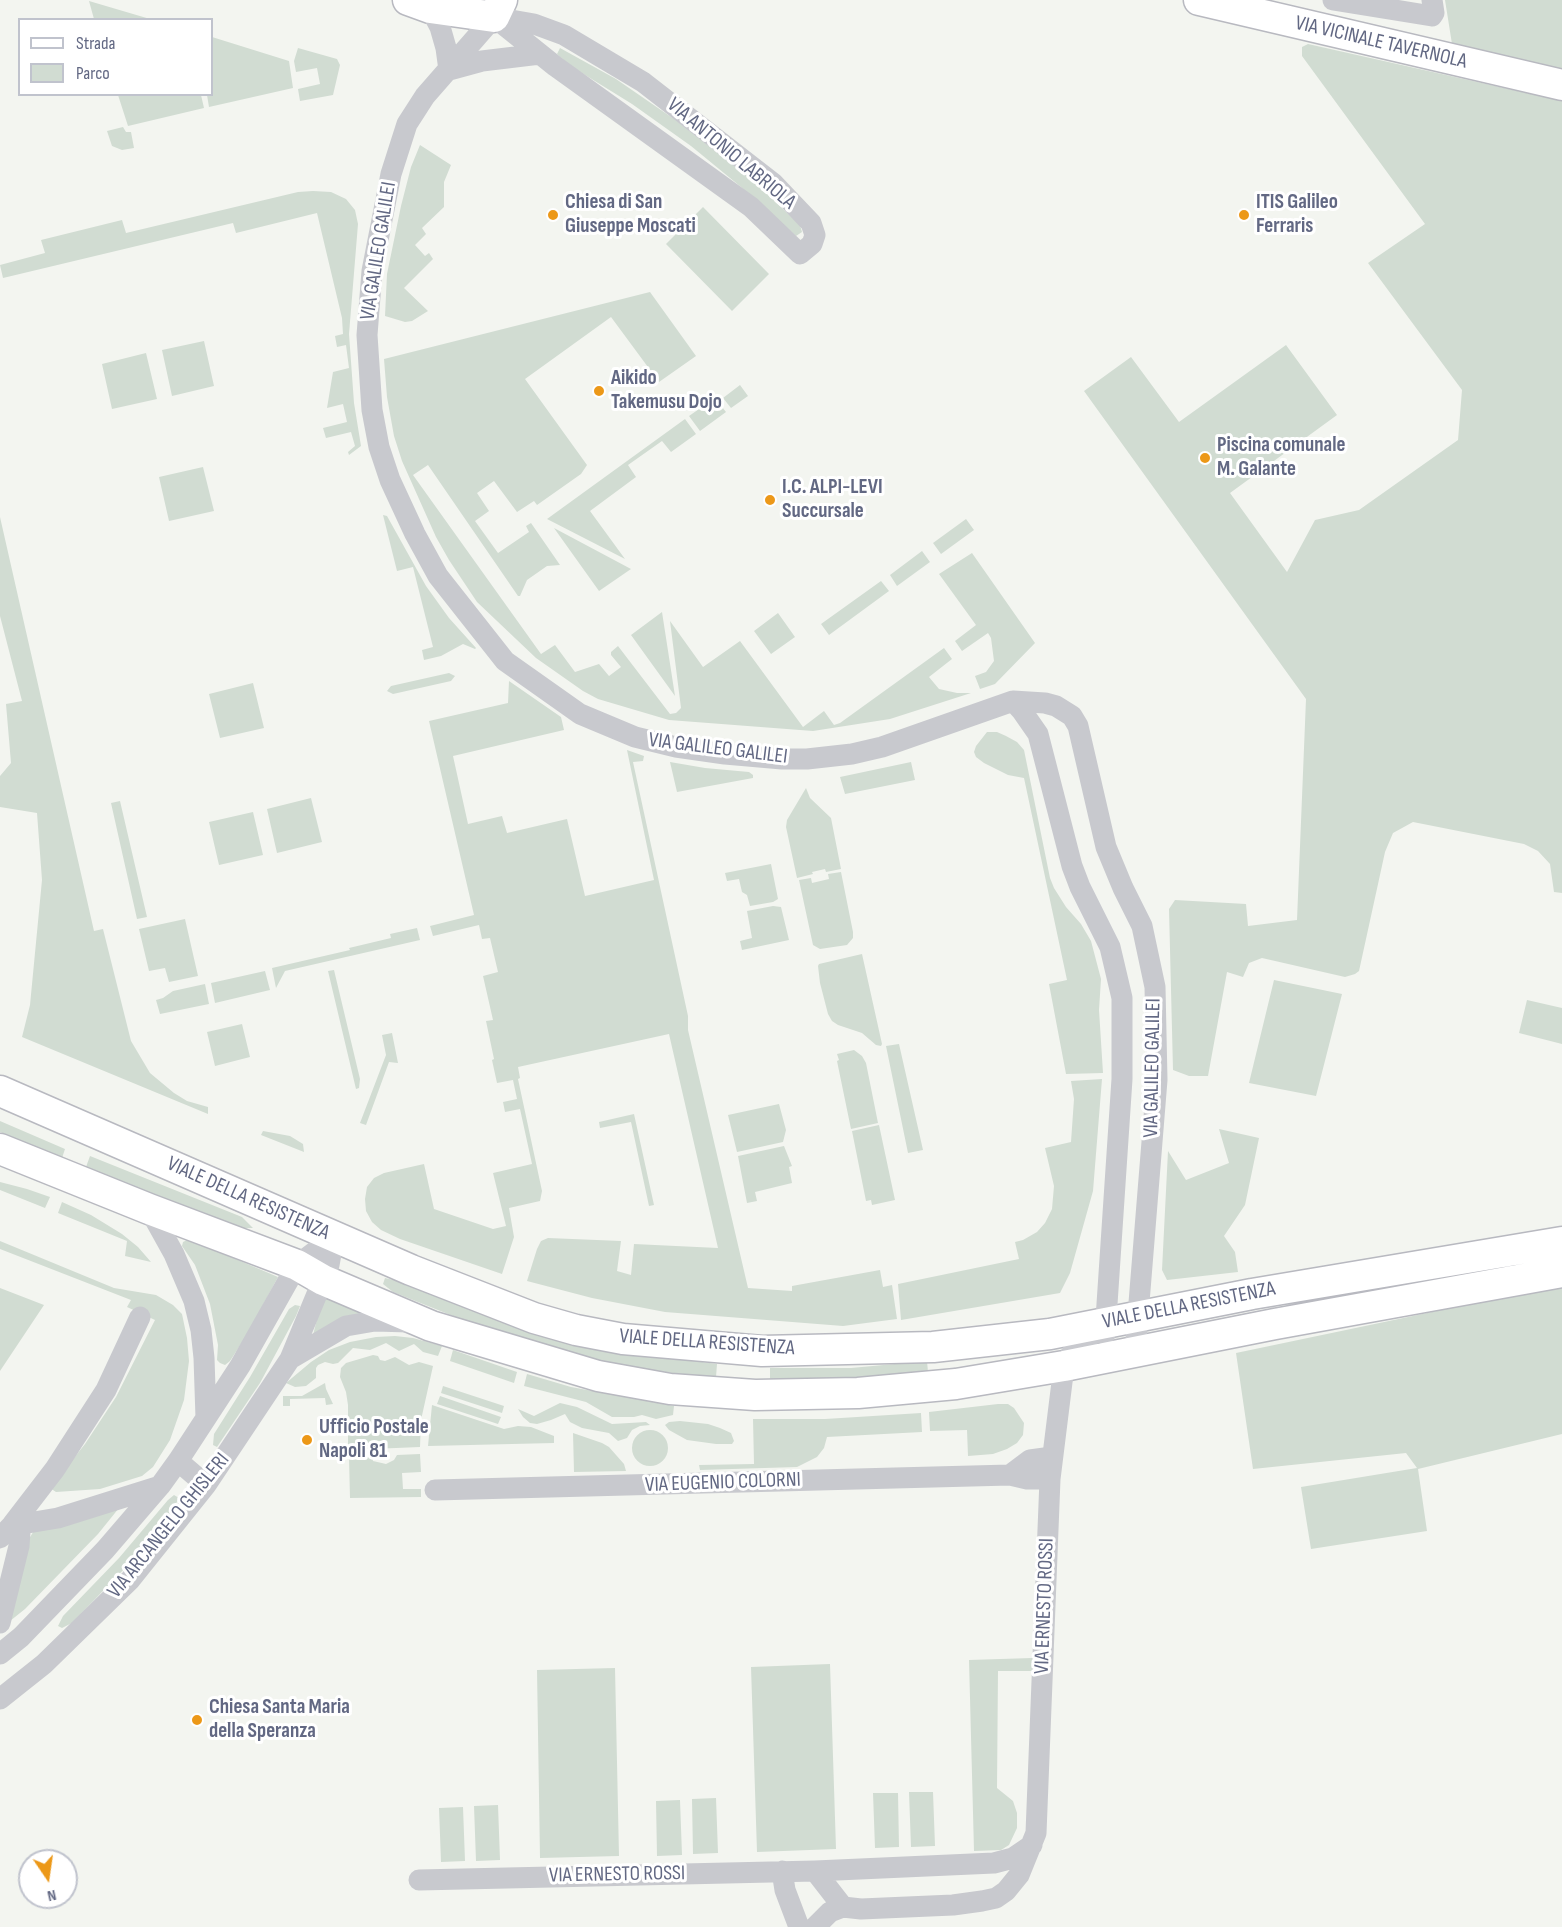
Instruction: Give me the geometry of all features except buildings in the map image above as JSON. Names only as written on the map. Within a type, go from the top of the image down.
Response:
[{"type":"street","name":"VIA VICINALE TAVERNOLA","points":[[1199,0],[1562,85]]},
{"type":"street","points":[[1333,0],[1432,16],[1434,13],[1432,0]]},
{"type":"street","points":[[419,4],[440,27],[449,70],[482,62],[540,54]]},
{"type":"street","name":"VIA ANTONIO LABRIOLA","points":[[419,4],[491,6],[564,35],[643,82],[773,183],[811,223],[814,235],[812,244],[800,254],[751,207],[540,54],[491,6]]},
{"type":"street","name":"VIA GALILEO GALILEI","points":[[491,6],[449,70],[425,96],[407,124],[391,174],[372,271],[367,335],[372,410],[379,447],[390,480],[415,534],[438,576],[505,661],[580,714],[635,737],[676,747],[725,754],[807,759],[852,754],[882,747],[1012,701],[1045,703],[1056,706],[1072,716],[1078,726],[1106,847],[1122,888],[1142,926],[1155,987],[1157,1080],[1135,1352]]},
{"type":"street","name":"VIA GALILEO GALILEI","points":[[1012,701],[1038,734],[1072,866],[1110,947],[1121,989],[1122,1078],[1102,1359]]},
{"type":"street","name":"VIALE DELLA RESISTENZA","points":[[0,1092],[411,1270],[534,1318],[576,1330],[623,1339],[762,1351],[933,1347],[1037,1335],[1252,1294],[1562,1242]]},
{"type":"street","name":"VIALE DELLA RESISTENZA","points":[[0,1149],[297,1265],[324,1280],[431,1326],[598,1376],[670,1389],[755,1395],[858,1393],[956,1384],[1102,1359],[1275,1324],[1562,1272]]},
{"type":"street","points":[[149,1209],[174,1254],[194,1301],[203,1349],[206,1418]]},
{"type":"street","name":"VIA ARCANGELO GHISLERI","points":[[0,1654],[21,1637],[105,1550],[160,1486],[240,1366],[297,1265],[334,1237]]},
{"type":"street","name":"VIA ARCANGELO GHISLERI","points":[[0,1699],[44,1664],[130,1580],[206,1485],[290,1359],[324,1280],[334,1237]]},
{"type":"street","points":[[0,1623],[19,1546],[20,1532],[10,1527],[56,1469],[106,1390],[140,1317]]},
{"type":"street","name":"VIA ARCANGELO GHISLERI","points":[[290,1359],[346,1326],[375,1322],[418,1322],[431,1326]]},
{"type":"street","points":[[1037,1335],[1064,1366],[1072,1353],[1106,1322]]},
{"type":"street","name":"VIA ERNESTO ROSSI","points":[[843,1906],[861,1909],[953,1905],[996,1898],[1015,1883],[1032,1845],[1036,1821],[1050,1479],[1064,1366]]},
{"type":"street","points":[[1010,1475],[1030,1460],[1052,1457]]},
{"type":"street","points":[[178,1461],[206,1485]]},
{"type":"street","name":"VIA EUGENIO COLORNI","points":[[435,1490],[1010,1475],[1027,1479],[1050,1479]]},
{"type":"street","name":"VIA ARCANGELO GHISLERI","points":[[10,1527],[58,1518],[160,1486]]},
{"type":"street","points":[[21,1637],[44,1664]]},
{"type":"street","name":"VIA ERNESTO ROSSI","points":[[419,1880],[815,1871],[994,1863],[1013,1858],[1032,1845]]},
{"type":"street","points":[[782,1871],[785,1890],[799,1927]]},
{"type":"street","points":[[815,1871],[843,1906],[830,1912],[815,1927]]},
{"type":"green space","points":[[1445,0],[1562,0],[1562,69],[1452,44]]},
{"type":"green space","points":[[89,1],[147,18],[94,18]]},
{"type":"green space","points":[[213,37],[289,61],[293,88],[209,107],[207,96],[213,96]]},
{"type":"green space","points":[[1308,44],[1562,101],[1562,893],[1554,892],[1550,864],[1538,851],[1524,844],[1413,822],[1393,833],[1385,852],[1359,971],[1345,977],[1262,958],[1249,963],[1243,977],[1227,972],[1208,1076],[1189,1076],[1173,1070],[1169,909],[1175,900],[1246,904],[1248,926],[1297,920],[1306,699],[1084,391],[1131,357],[1179,422],[1286,345],[1337,415],[1230,493],[1287,572],[1315,520],[1359,510],[1458,440],[1462,390],[1368,263],[1425,224],[1302,56],[1302,47]]},
{"type":"green space","points":[[298,48],[337,59],[340,65],[333,95],[300,101],[298,89],[320,84],[317,68],[296,72],[294,61]]},
{"type":"green space","points":[[560,48],[616,79],[674,119],[750,178],[800,225],[802,232],[796,236],[691,146],[632,104],[569,65],[557,54]]},
{"type":"green space","points":[[118,96],[201,96],[204,108],[128,126]]},
{"type":"green space","points":[[123,127],[126,132],[131,132],[134,148],[122,150],[112,146],[107,131]]},
{"type":"green space","points":[[420,145],[451,165],[444,182],[444,207],[422,228],[426,234],[415,245],[425,256],[429,253],[433,259],[404,288],[428,311],[412,321],[405,322],[385,316],[387,274],[401,206],[411,167]]},
{"type":"green space","points":[[298,192],[331,192],[346,199],[355,210],[358,224],[349,334],[354,403],[361,446],[349,455],[348,452],[355,446],[351,432],[326,438],[323,428],[347,422],[343,404],[327,408],[333,372],[349,368],[346,345],[337,347],[335,336],[343,334],[342,318],[317,213],[236,233],[233,223],[3,278],[0,265],[45,253],[41,240],[122,220],[126,233]]},
{"type":"green space","points":[[703,207],[769,274],[732,311],[666,244]]},
{"type":"green space","points":[[650,292],[696,356],[659,382],[611,317],[525,379],[587,465],[581,474],[537,505],[534,501],[517,512],[494,481],[477,493],[489,511],[475,521],[498,553],[529,532],[526,526],[531,523],[560,565],[547,566],[527,580],[520,596],[428,465],[413,475],[541,654],[555,645],[575,672],[599,664],[609,676],[621,667],[611,655],[611,652],[618,646],[670,714],[676,713],[681,708],[670,621],[703,667],[740,641],[803,727],[824,711],[834,725],[840,723],[944,648],[952,659],[929,677],[939,689],[971,693],[890,719],[813,731],[669,720],[598,699],[583,691],[536,658],[477,602],[436,537],[402,461],[394,436],[387,397],[384,359]]},
{"type":"green space","points":[[204,341],[214,386],[172,396],[162,350]]},
{"type":"green space","points":[[146,353],[157,399],[112,409],[102,364]]},
{"type":"green space","points":[[740,385],[748,396],[731,408],[723,398]]},
{"type":"green space","points":[[715,398],[726,412],[700,431],[689,416]]},
{"type":"green space","points":[[685,419],[696,434],[671,452],[662,441],[628,465],[636,477],[590,511],[625,559],[547,519]]},
{"type":"green space","points":[[203,467],[214,511],[169,521],[159,477]]},
{"type":"green space","points":[[383,515],[387,516],[426,586],[475,649],[463,644],[441,656],[424,660],[422,650],[433,647],[413,567],[397,571]]},
{"type":"green space","points":[[0,517],[94,931],[103,929],[131,1041],[150,1073],[187,1101],[208,1107],[208,1114],[22,1037],[30,1005],[42,880],[37,813],[0,807],[0,776],[11,763],[6,704],[22,701],[0,616]]},
{"type":"green space","points":[[966,519],[974,530],[941,554],[933,543]]},
{"type":"green space","points":[[554,528],[631,569],[599,591]]},
{"type":"green space","points":[[922,551],[930,562],[897,586],[890,575]]},
{"type":"green space","points":[[972,553],[1035,643],[995,684],[980,689],[975,676],[986,672],[994,661],[991,638],[988,633],[962,651],[955,641],[976,625],[939,574]]},
{"type":"green space","points":[[881,581],[889,591],[829,635],[821,624]]},
{"type":"green space","points":[[662,612],[675,696],[631,635]]},
{"type":"green space","points":[[778,613],[795,637],[771,654],[754,631]]},
{"type":"green space","points":[[449,673],[455,676],[451,681],[393,694],[387,691],[391,686]]},
{"type":"green space","points":[[509,681],[561,717],[564,730],[453,756],[468,824],[502,816],[507,833],[567,819],[585,896],[654,880],[627,750],[644,756],[643,761],[633,762],[688,1016],[688,1030],[748,1288],[792,1291],[792,1286],[880,1270],[883,1287],[892,1285],[897,1319],[843,1326],[665,1312],[592,1298],[527,1281],[537,1249],[541,1241],[548,1238],[621,1241],[617,1271],[631,1275],[634,1244],[718,1248],[669,1034],[518,1067],[520,1078],[518,1079],[542,1191],[540,1201],[509,1208],[514,1237],[502,1274],[400,1239],[381,1230],[372,1222],[366,1211],[365,1199],[367,1187],[374,1178],[384,1173],[424,1164],[434,1209],[493,1229],[506,1226],[493,1173],[532,1164],[520,1109],[505,1112],[503,1102],[517,1099],[513,1080],[497,1083],[492,1060],[494,1059],[486,1021],[493,1020],[483,976],[498,972],[490,938],[482,939],[479,925],[433,936],[430,926],[474,915],[429,721],[508,703]]},
{"type":"green space","points":[[253,683],[264,728],[220,738],[209,694]]},
{"type":"green space","points":[[987,732],[997,732],[1006,736],[1017,742],[1024,750],[1050,878],[1066,907],[1081,924],[1091,941],[1101,979],[1099,1010],[1103,1073],[1066,1074],[1049,984],[1067,980],[1024,778],[1008,775],[976,757],[974,752],[976,746]]},
{"type":"green space","points":[[670,762],[749,772],[753,778],[677,792]]},
{"type":"green space","points":[[911,762],[915,780],[845,794],[840,777]]},
{"type":"green space","points":[[806,788],[810,798],[831,818],[841,869],[826,872],[825,869],[797,878],[786,827],[787,820]]},
{"type":"green space","points":[[311,798],[322,842],[277,853],[267,809]]},
{"type":"green space","points":[[120,801],[147,917],[137,919],[111,803]]},
{"type":"green space","points":[[253,812],[263,855],[219,865],[209,822]]},
{"type":"green space","points":[[771,864],[778,899],[773,902],[750,906],[747,895],[742,892],[739,879],[727,881],[725,873]]},
{"type":"green space","points":[[841,872],[853,938],[847,945],[820,949],[813,945],[799,880],[811,878],[812,883],[829,879],[828,874]]},
{"type":"green space","points":[[773,906],[781,907],[789,940],[742,950],[740,941],[752,938],[747,911]]},
{"type":"green space","points":[[185,919],[198,976],[169,982],[165,968],[149,971],[139,929]]},
{"type":"green space","points":[[417,928],[420,940],[285,971],[276,988],[272,968],[350,950],[349,948],[391,938],[390,934]]},
{"type":"green space","points":[[862,954],[881,1046],[876,1045],[862,1033],[832,1021],[820,983],[819,964]]},
{"type":"green space","points":[[334,970],[360,1079],[359,1088],[356,1089],[328,971]]},
{"type":"green space","points":[[265,971],[270,990],[215,1003],[211,983]]},
{"type":"green space","points":[[1274,980],[1342,994],[1316,1096],[1249,1083]]},
{"type":"green space","points":[[205,984],[209,1004],[160,1014],[156,1000],[173,991]]},
{"type":"green space","points":[[1527,1000],[1562,1008],[1562,1044],[1519,1033]]},
{"type":"green space","points":[[242,1024],[250,1057],[215,1066],[207,1032]]},
{"type":"green space","points":[[392,1033],[398,1063],[389,1062],[366,1125],[360,1123],[386,1055],[382,1035]]},
{"type":"green space","points":[[899,1044],[923,1150],[908,1153],[886,1046]]},
{"type":"green space","points":[[854,1050],[862,1056],[866,1063],[878,1123],[851,1129],[837,1054]]},
{"type":"green space","points":[[1102,1079],[1093,1191],[1070,1273],[1060,1293],[901,1320],[898,1284],[1019,1259],[1015,1242],[1037,1232],[1052,1209],[1054,1186],[1045,1148],[1071,1142],[1074,1099],[1071,1081]]},
{"type":"green space","points":[[779,1104],[786,1130],[783,1142],[737,1152],[728,1115]]},
{"type":"green space","points":[[634,1114],[654,1205],[649,1206],[631,1122],[600,1128],[599,1122]]},
{"type":"green space","points":[[0,1121],[65,1149],[62,1158],[0,1132]]},
{"type":"green space","points":[[879,1125],[895,1200],[872,1205],[871,1200],[866,1201],[852,1131]]},
{"type":"green space","points":[[1219,1129],[1259,1138],[1245,1205],[1224,1236],[1235,1252],[1238,1272],[1167,1280],[1162,1270],[1168,1151],[1186,1180],[1229,1163]]},
{"type":"green space","points":[[263,1131],[290,1136],[303,1144],[304,1152],[261,1135]]},
{"type":"green space","points":[[784,1146],[792,1166],[789,1167],[792,1183],[755,1192],[757,1201],[747,1203],[738,1156]]},
{"type":"green space","points":[[90,1156],[242,1217],[253,1228],[236,1228],[86,1167]]},
{"type":"green space","points":[[0,1182],[50,1197],[45,1208],[0,1190]]},
{"type":"green space","points":[[62,1202],[91,1215],[122,1234],[151,1262],[125,1256],[127,1241],[58,1213]]},
{"type":"green space","points":[[187,1240],[278,1277],[248,1333],[225,1365],[217,1360],[218,1345],[210,1304],[195,1265],[182,1246]]},
{"type":"green space","points":[[0,1241],[114,1288],[156,1295],[173,1305],[182,1314],[189,1361],[184,1400],[170,1440],[153,1467],[142,1476],[100,1489],[56,1492],[50,1488],[85,1444],[116,1397],[155,1320],[127,1307],[131,1300],[0,1249]]},
{"type":"green space","points":[[385,1278],[538,1332],[613,1350],[717,1364],[716,1377],[693,1376],[611,1364],[463,1320],[393,1292],[383,1284]]},
{"type":"green space","points":[[1562,1287],[1562,1434],[1418,1469],[1427,1531],[1311,1549],[1301,1487],[1417,1468],[1406,1453],[1253,1469],[1236,1353],[1518,1294]]},
{"type":"green space","points":[[0,1288],[44,1305],[0,1371]]},
{"type":"green space","points":[[323,1295],[370,1315],[313,1335]]},
{"type":"green space","points":[[295,1305],[300,1306],[296,1316],[260,1383],[217,1447],[213,1445],[214,1434],[289,1309]]},
{"type":"green space","points":[[395,1336],[442,1346],[438,1356],[423,1352],[414,1344],[399,1351],[386,1343],[370,1350],[353,1348],[338,1363],[325,1362],[318,1365],[316,1378],[306,1386],[295,1387],[286,1383],[329,1350],[350,1342]]},
{"type":"green space","points":[[453,1350],[517,1372],[514,1383],[450,1361]]},
{"type":"green space","points":[[373,1355],[385,1361],[395,1357],[409,1365],[419,1362],[433,1366],[421,1420],[420,1447],[348,1450],[348,1405],[340,1377],[341,1368],[346,1363]]},
{"type":"green space","points":[[927,1361],[928,1372],[852,1380],[770,1381],[770,1368],[851,1368]]},
{"type":"green space","points":[[527,1374],[571,1387],[674,1406],[673,1415],[656,1419],[642,1415],[612,1417],[586,1402],[524,1386]]},
{"type":"green space","points":[[325,1383],[333,1404],[326,1405],[325,1398],[290,1399],[290,1406],[283,1406],[283,1396],[302,1396]]},
{"type":"green space","points":[[443,1386],[504,1406],[502,1413],[441,1393]]},
{"type":"green space","points":[[440,1396],[501,1417],[498,1424],[437,1404]]},
{"type":"green space","points":[[560,1403],[577,1407],[612,1424],[646,1422],[650,1425],[632,1430],[627,1438],[618,1441],[609,1433],[582,1428],[570,1422],[565,1414],[537,1424],[530,1423],[518,1409],[534,1416]]},
{"type":"green space","points":[[1008,1404],[1014,1408],[1024,1423],[1023,1435],[1017,1443],[1007,1449],[993,1454],[968,1456],[967,1430],[930,1431],[929,1412]]},
{"type":"green space","points":[[432,1405],[504,1429],[518,1426],[531,1427],[554,1436],[554,1443],[428,1446]]},
{"type":"green space","points":[[921,1413],[922,1432],[827,1437],[824,1448],[817,1457],[797,1467],[700,1470],[699,1465],[754,1464],[753,1419],[825,1419]]},
{"type":"green space","points":[[669,1422],[708,1424],[720,1428],[731,1433],[734,1441],[732,1444],[716,1444],[687,1440],[669,1430],[665,1425]]},
{"type":"green space","points":[[650,1430],[663,1435],[668,1448],[663,1461],[650,1466],[637,1461],[632,1448],[637,1435]]},
{"type":"green space","points":[[573,1433],[609,1447],[624,1464],[626,1471],[574,1472]]},
{"type":"green space","points":[[420,1454],[421,1472],[402,1473],[403,1489],[421,1489],[421,1497],[350,1498],[349,1457],[372,1457],[373,1461],[386,1464],[394,1460],[397,1455]]},
{"type":"green space","points":[[174,1495],[179,1498],[171,1513],[127,1566],[72,1623],[62,1628],[58,1626],[63,1616],[119,1558]]},
{"type":"green space","points":[[119,1508],[98,1534],[25,1609],[10,1621],[27,1542],[35,1529]]},
{"type":"green space","points":[[1032,1658],[1032,1671],[998,1671],[997,1788],[1013,1801],[1017,1813],[1017,1828],[1009,1845],[1001,1850],[974,1851],[969,1660]]},
{"type":"green space","points":[[830,1664],[836,1849],[757,1852],[751,1667]]},
{"type":"green space","points":[[615,1668],[619,1856],[540,1858],[537,1670]]},
{"type":"green space","points":[[909,1792],[933,1792],[935,1846],[911,1847]]},
{"type":"green space","points":[[873,1793],[898,1793],[899,1847],[875,1848]]},
{"type":"green space","points":[[716,1798],[718,1853],[693,1854],[692,1799]]},
{"type":"green space","points":[[680,1800],[682,1855],[657,1856],[656,1801]]},
{"type":"green space","points":[[498,1805],[500,1860],[476,1861],[474,1806]]},
{"type":"green space","points":[[463,1807],[465,1861],[441,1862],[439,1808]]},
{"type":"place","name":"Chiesa di San Giuseppe Moscati","points":[[553,215]]},
{"type":"place","name":"ITIS Galileo Ferraris","points":[[1244,215]]},
{"type":"place","name":"Aikido Takemusu Dojo","points":[[599,391]]},
{"type":"place","name":"Piscina comunale M. Galante","points":[[1205,458]]},
{"type":"place","name":"I.C. ALPI-LEVI Succursale","points":[[770,500]]},
{"type":"place","name":"Ufficio Postale Napoli 81","points":[[307,1440]]},
{"type":"place","name":"Chiesa Santa Maria della Speranza","points":[[197,1720]]}]
